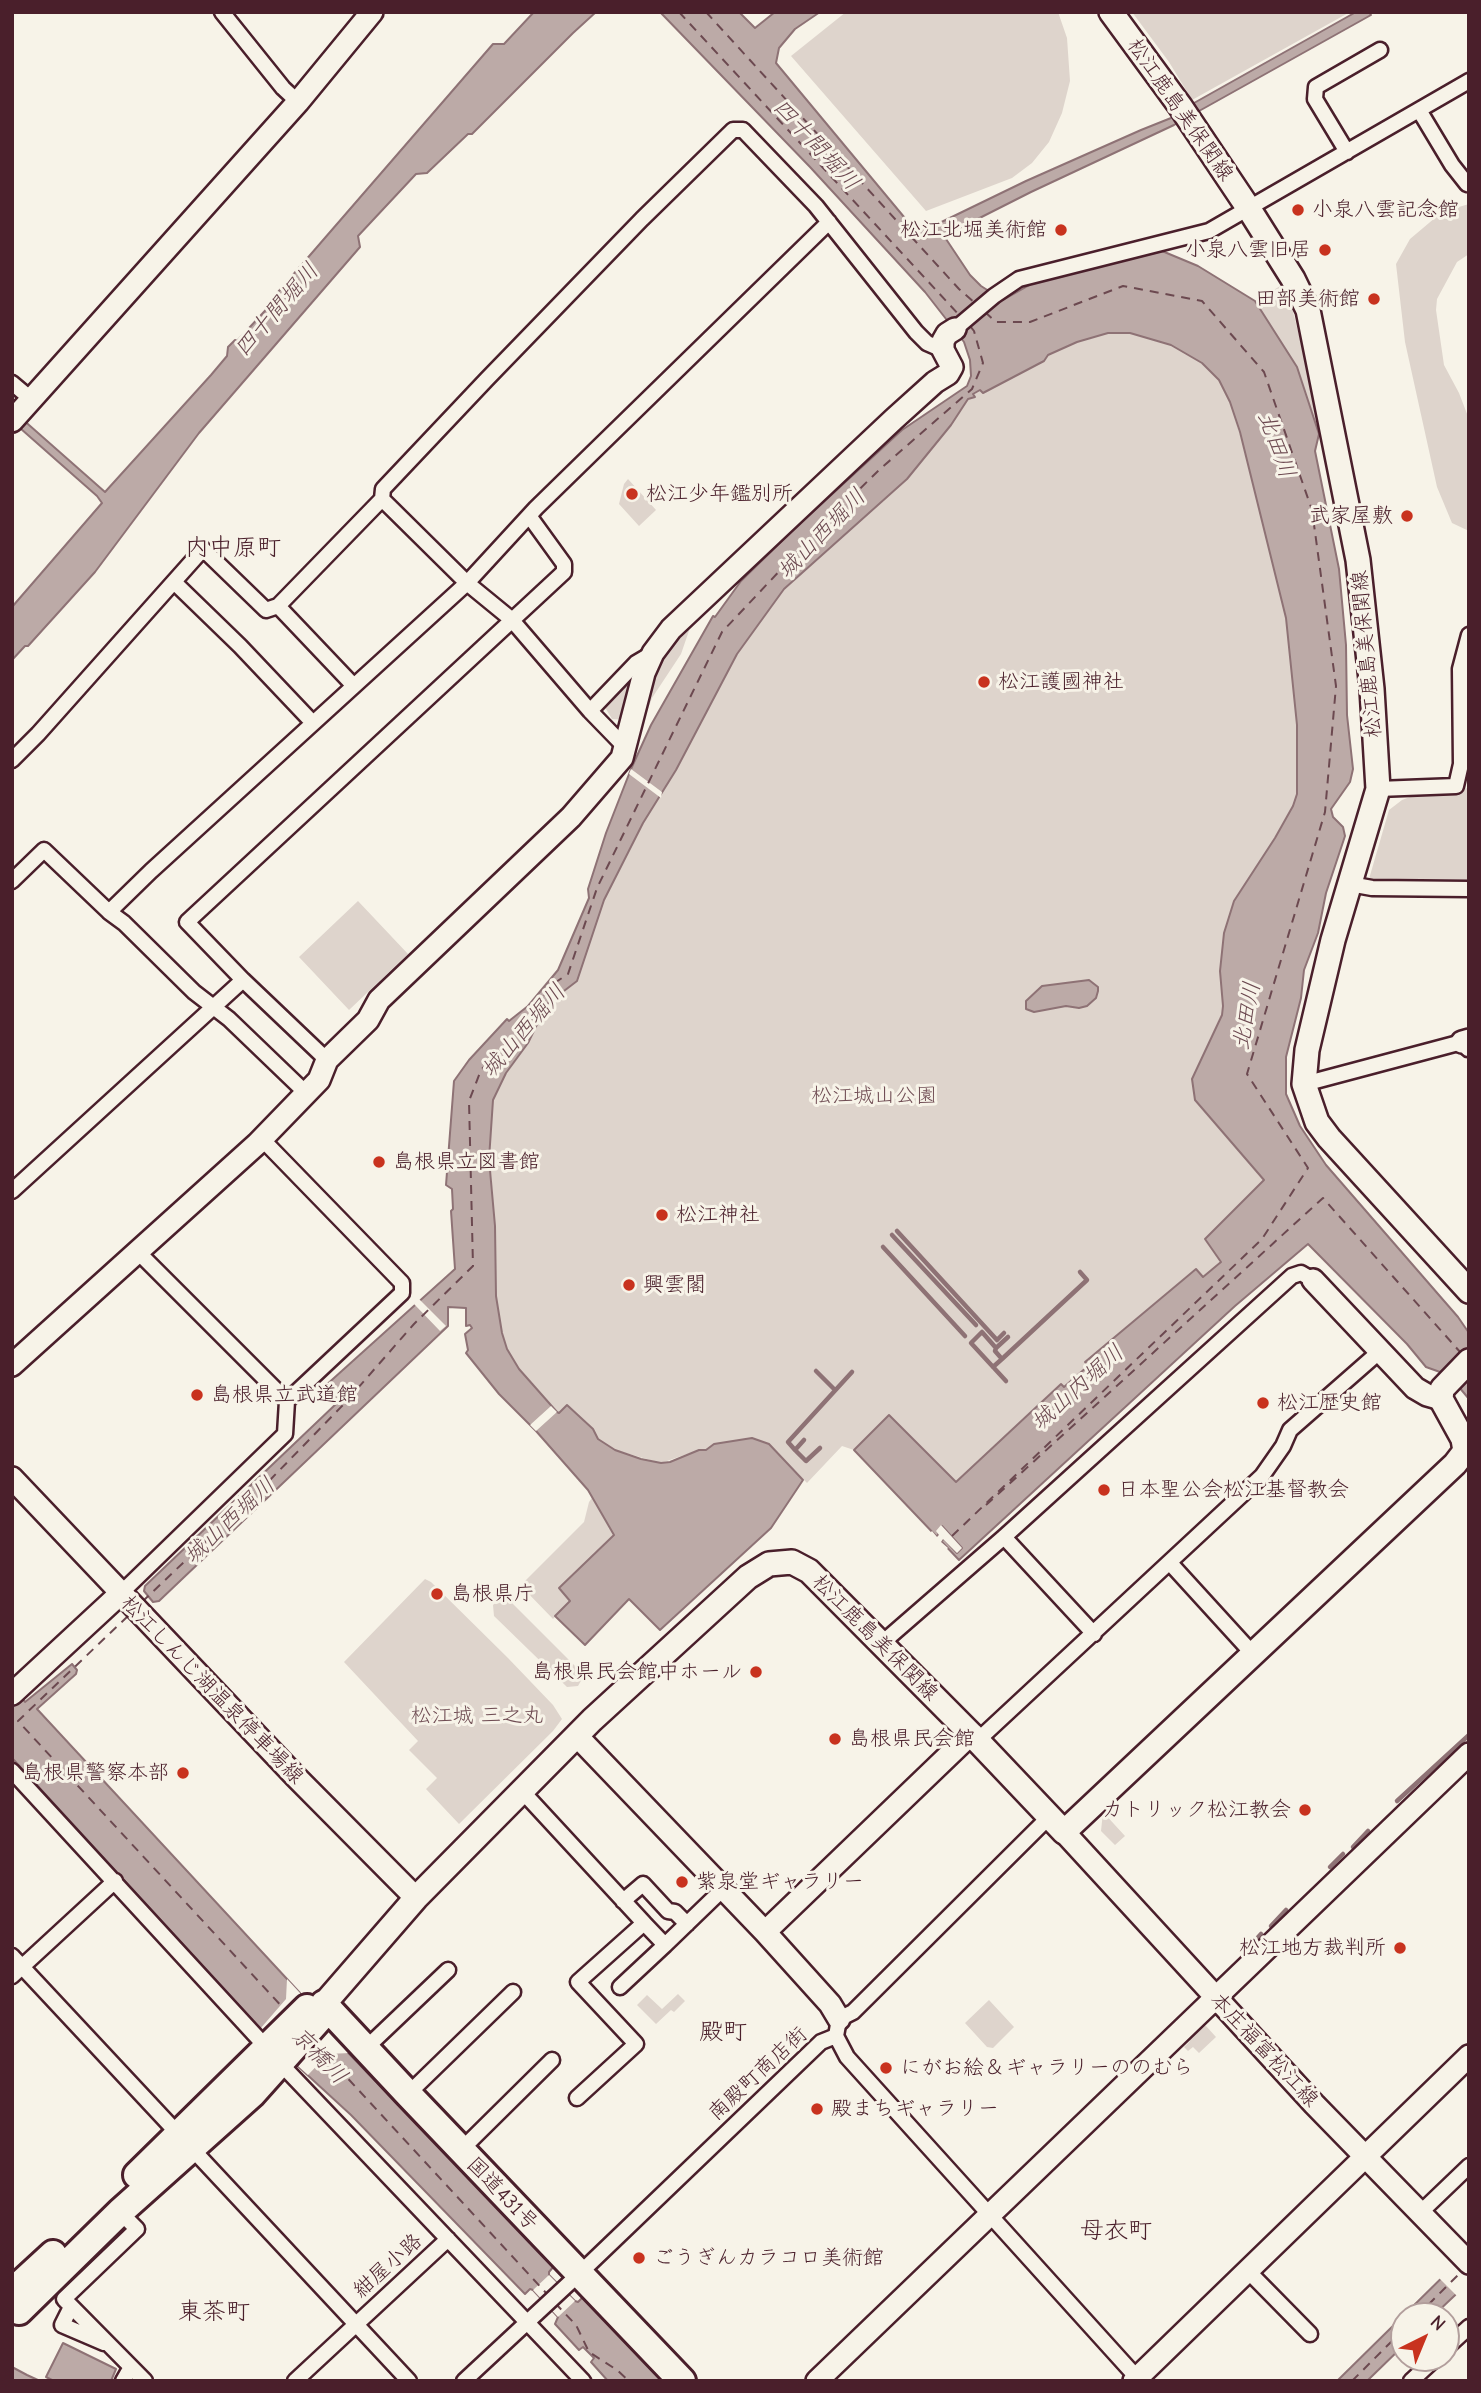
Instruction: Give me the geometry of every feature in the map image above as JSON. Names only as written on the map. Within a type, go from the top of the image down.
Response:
[{"type":"highway","points":[[14,2298],[121,2212],[317,2010]]},
{"type":"highway","name":"国道431号","points":[[317,2010],[365,2049],[461,2150],[571,2281],[682,2381]]},
{"type":"highway","points":[[14,2298],[187,2141]]},
{"type":"main road","name":"松江鹿島美保関線","points":[[1111,12],[1186,116],[1248,209],[1293,279],[1308,310],[1359,560],[1372,690],[1378,789],[1307,1050],[1304,1084],[1317,1122],[1329,1138],[1469,1291]]},
{"type":"main road","points":[[1057,1824],[1253,1654],[1467,1453],[1443,1391],[1469,1361]]},
{"type":"main road","name":"松江鹿島美保関線","points":[[317,2010],[416,1898],[522,1790],[748,1577],[769,1564],[792,1562],[809,1571],[1057,1824]]},
{"type":"street","points":[[222,12],[283,88],[298,102]]},
{"type":"street","points":[[21,411],[298,102],[372,12]]},
{"type":"street","points":[[1347,152],[1315,99],[1316,87],[1380,50]]},
{"type":"street","points":[[12,1365],[262,1139],[319,1080],[327,1060],[368,1020],[379,1000],[571,817],[615,768],[625,747],[644,673],[653,653],[671,629],[894,419],[935,382],[948,374],[952,367],[943,350],[943,341],[947,334],[1019,279],[1209,231],[1469,81]]},
{"type":"street","points":[[1419,110],[1452,165],[1467,184],[1469,183]]},
{"type":"street","points":[[12,760],[203,550],[266,610],[278,606],[382,499],[383,489],[439,429],[642,219],[733,130],[743,130],[829,222],[927,344],[943,350]]},
{"type":"street","points":[[109,912],[467,583],[530,517],[829,222]]},
{"type":"street","points":[[12,383],[21,411]]},
{"type":"street","points":[[382,499],[467,583],[511,619],[590,711],[625,747]]},
{"type":"street","points":[[327,1060],[187,922],[564,572],[564,564],[530,517]]},
{"type":"street","points":[[174,582],[313,723]]},
{"type":"street","points":[[278,606],[354,686]]},
{"type":"street","points":[[1378,789],[1463,783],[1460,668],[1469,635]]},
{"type":"street","points":[[590,711],[636,663],[653,653]]},
{"type":"street","points":[[12,881],[44,850],[194,992],[215,1007],[306,1093]]},
{"type":"street","points":[[1350,884],[1469,889]]},
{"type":"street","points":[[12,1191],[243,979]]},
{"type":"street","points":[[1304,1084],[1466,1044]]},
{"type":"street","points":[[15,1692],[130,1604],[285,1434],[287,1401],[402,1293],[402,1283],[262,1139]]},
{"type":"street","points":[[137,1251],[287,1401]]},
{"type":"street","points":[[881,1644],[1004,1537],[1292,1276],[1301,1273],[1313,1280],[1415,1388],[1427,1395],[1443,1391]]},
{"type":"street","points":[[765,1933],[974,1737],[1094,1634],[1262,1476],[1283,1446],[1290,1430],[1379,1352]]},
{"type":"street","name":"松江しんじ湖温泉停車場線","points":[[12,1478],[130,1604],[416,1898]]},
{"type":"street","points":[[1004,1537],[1094,1634]]},
{"type":"street","points":[[1170,1563],[1253,1654]]},
{"type":"street","points":[[577,1736],[830,2004],[846,2057],[1137,2380],[1469,2056]]},
{"type":"street","points":[[817,2381],[1469,1754]]},
{"type":"street","points":[[12,1771],[583,2381]]},
{"type":"street","points":[[522,1790],[665,1945]]},
{"type":"street","name":"本庄福富松江線","points":[[1057,1824],[1365,2157],[1464,2258]]},
{"type":"street","name":"南殿町商店街","points":[[464,2381],[821,2042],[1057,1824]]},
{"type":"street","points":[[115,1881],[16,1966],[187,2141],[409,2381]]},
{"type":"street","points":[[624,1901],[643,1884],[668,1911],[676,1912],[687,1924]]},
{"type":"street","points":[[620,1987],[723,1889]]},
{"type":"street","points":[[577,2098],[636,2044],[578,1982],[644,1923]]},
{"type":"street","points":[[365,2049],[448,1970]]},
{"type":"street","points":[[408,2094],[513,1992]]},
{"type":"street","points":[[461,2150],[552,2060]]},
{"type":"street","points":[[1421,2213],[1469,2166]]},
{"type":"street","points":[[121,2212],[136,2229],[64,2299],[145,2381]]},
{"type":"street","name":"紺屋小路","points":[[295,2381],[449,2239]]},
{"type":"street","points":[[1248,2271],[1310,2334]]},
{"type":"street","points":[[123,2381],[131,2367]]},
{"type":"green space","points":[[846,12],[1058,12],[1067,38],[1070,81],[1062,113],[1049,142],[1032,163],[1012,178],[926,211],[791,56]]},
{"type":"green space","points":[[1132,12],[1350,12],[1192,100],[1169,62]]},
{"type":"green space","points":[[1469,204],[1469,254],[1457,262],[1437,299],[1436,310],[1444,365],[1469,419],[1469,531],[1452,523],[1437,487],[1405,342],[1396,264],[1410,239],[1442,212]]},
{"type":"green space","points":[[1282,285],[1290,300],[1324,433],[1319,434],[1300,375],[1255,301]]},
{"type":"green space","name":"松江城山公園","points":[[1108,333],[1130,333],[1171,345],[1202,363],[1219,380],[1230,402],[1241,438],[1286,618],[1297,725],[1297,794],[1275,838],[1234,901],[1220,971],[1223,1011],[1192,1079],[1195,1101],[1264,1180],[1205,1239],[1221,1262],[1203,1277],[1195,1269],[1086,1361],[1088,1365],[1064,1387],[1060,1384],[956,1482],[889,1415],[854,1450],[842,1446],[807,1483],[769,1444],[741,1440],[714,1444],[706,1450],[661,1463],[615,1450],[598,1439],[593,1429],[567,1405],[557,1412],[519,1369],[507,1349],[496,1296],[495,1226],[489,1147],[493,1100],[500,1083],[528,1043],[547,1004],[577,980],[604,900],[643,823],[676,770],[737,654],[784,589],[907,479],[973,395],[981,390],[983,393],[1044,361],[1048,355],[1077,342]]},
{"type":"green space","name":"松江少年鑑別所","points":[[628,479],[656,510],[639,526],[619,504]]},
{"type":"green space","points":[[691,625],[681,654],[652,698],[643,723],[639,722],[662,649]]},
{"type":"green space","points":[[640,666],[628,720],[612,719],[603,704]]},
{"type":"green space","points":[[1469,788],[1469,885],[1376,885],[1369,879],[1389,810],[1402,800],[1423,792]]},
{"type":"green space","points":[[358,901],[408,954],[349,1010],[299,957]]},
{"type":"green space","points":[[592,1498],[614,1536],[559,1588],[570,1601],[553,1619],[522,1584],[584,1522]]},
{"type":"green space","name":"松江城 三之丸","points":[[425,1579],[508,1658],[553,1705],[562,1719],[459,1824],[426,1789],[437,1778],[409,1750],[418,1741],[344,1662]]},
{"type":"green space","points":[[500,1598],[507,1598],[580,1671],[582,1679],[578,1686],[567,1687],[494,1616],[493,1605]]},
{"type":"green space","points":[[1103,1812],[1125,1836],[1115,1845],[1101,1831]]},
{"type":"green space","points":[[678,1994],[685,2001],[656,2024],[637,2005],[647,1995],[662,2009]]},
{"type":"green space","points":[[989,2000],[1014,2027],[993,2048],[987,2047],[965,2023]]},
{"type":"green space","points":[[1201,2026],[1206,2026],[1216,2037],[1199,2053],[1193,2047],[1188,2051],[1184,2047],[1190,2041],[1187,2038]]},
{"type":"water","name":"四十間堀川","points":[[534,12],[596,12],[472,134],[468,134],[427,173],[416,174],[358,236],[360,247],[199,433],[95,572],[12,660],[12,607],[102,503],[12,421],[12,410],[105,492],[211,375],[227,356],[228,347],[237,341],[274,301],[272,299],[493,44],[504,44]]},
{"type":"water","points":[[660,12],[739,12],[755,28],[775,12],[820,12],[795,29],[779,48],[776,63],[909,223],[925,230],[1026,181],[1171,118],[1356,12],[1369,12],[1371,15],[1174,125],[944,236],[970,275],[981,286],[1003,300],[1033,283],[1162,251],[1198,266],[1255,301],[1297,367],[1319,434],[1315,451],[1339,569],[1346,645],[1347,715],[1353,769],[1350,782],[1331,809],[1333,817],[1343,827],[1345,836],[1326,893],[1318,933],[1304,970],[1301,998],[1286,1057],[1286,1094],[1300,1126],[1326,1165],[1469,1333],[1469,1399],[1444,1369],[1440,1372],[1426,1367],[1407,1344],[1308,1244],[1235,1306],[959,1560],[941,1541],[944,1539],[957,1553],[962,1548],[942,1526],[937,1537],[854,1450],[889,1415],[956,1482],[1061,1384],[1064,1387],[1088,1366],[1085,1362],[1196,1269],[1203,1277],[1221,1262],[1205,1239],[1264,1180],[1195,1100],[1192,1079],[1222,1015],[1220,971],[1224,933],[1234,901],[1275,838],[1297,794],[1297,725],[1286,618],[1240,432],[1219,380],[1202,363],[1171,345],[1130,333],[1108,333],[1077,342],[1048,355],[1044,361],[983,393],[980,390],[973,394],[975,397],[968,399],[951,425],[907,479],[784,589],[737,654],[676,770],[643,823],[604,900],[577,981],[547,1004],[528,1043],[506,1073],[493,1100],[489,1159],[495,1226],[496,1296],[507,1349],[519,1369],[557,1412],[567,1405],[593,1429],[598,1439],[615,1450],[641,1459],[670,1462],[699,1450],[706,1450],[714,1444],[752,1438],[769,1444],[803,1480],[771,1528],[660,1630],[629,1599],[585,1645],[555,1616],[570,1601],[559,1588],[614,1535],[588,1490],[499,1394],[466,1353],[468,1350],[465,1334],[472,1328],[470,1325],[466,1326],[466,1308],[448,1307],[448,1326],[159,1601],[153,1602],[144,1591],[145,1586],[337,1403],[324,1387],[455,1269],[452,1189],[446,1185],[454,1081],[469,1060],[507,1019],[509,1021],[528,1006],[558,970],[589,898],[588,889],[606,833],[631,769],[651,725],[713,616],[715,617],[741,581],[793,530],[902,430],[967,386],[971,376],[970,360],[964,342],[925,292],[810,167]]},
{"type":"water","points":[[1089,980],[1098,987],[1098,991],[1096,998],[1087,1006],[1066,1006],[1034,1012],[1026,1009],[1026,1001],[1042,986]]},
{"type":"water","name":"京橋川","points":[[72,1664],[77,1670],[76,1674],[37,1709],[300,1993],[302,2005],[554,2266],[549,2275],[575,2301],[578,2302],[583,2297],[662,2381],[608,2381],[591,2362],[594,2358],[583,2347],[579,2350],[555,2324],[558,2317],[533,2290],[530,2289],[525,2294],[351,2115],[278,2048],[12,1758],[12,1684],[25,1702]]},
{"type":"water","points":[[1469,2251],[1469,2282],[1448,2302],[1417,2302]]},
{"type":"water","points":[[1390,2329],[1390,2359],[1367,2381],[1337,2381]]},
{"type":"water","points":[[63,2343],[116,2369],[111,2381],[54,2381],[46,2377]]},
{"type":"water","points":[[12,2367],[27,2375],[40,2381],[12,2381]]},
{"type":"pier","points":[[631,769],[662,792],[661,798],[629,774]]},
{"type":"pier","points":[[419,1299],[446,1326],[440,1331],[414,1304]]},
{"type":"pier","points":[[551,1406],[557,1412],[536,1431],[530,1425]]},
{"type":"pier","points":[[238,1498],[252,1513],[242,1522],[227,1508]]},
{"type":"pier","points":[[941,1525],[962,1548],[957,1553],[943,1539],[941,1542],[948,1548],[945,1551],[938,1540],[929,1534],[932,1531],[937,1537],[939,1535],[936,1531]]},
{"type":"pier","points":[[287,1979],[300,1993],[302,2005],[350,2053],[328,2054],[308,2075],[260,2029],[286,1999]]},
{"type":"pier","points":[[1469,2247],[1469,2285],[1457,2296],[1438,2277]]},
{"type":"pier","points":[[549,2275],[575,2301],[558,2317],[533,2290]]},
{"type":"waterway","points":[[897,1231],[997,1340],[1004,1333]]},
{"type":"waterway","points":[[892,1235],[976,1325]]},
{"type":"waterway","points":[[883,1247],[965,1336]]},
{"type":"waterway","points":[[1002,1359],[1087,1280],[1080,1272]]},
{"type":"waterway","points":[[1006,1381],[971,1343],[982,1332],[996,1348],[1008,1337]]},
{"type":"waterway","points":[[993,1367],[1002,1359],[995,1351],[996,1348]]},
{"type":"waterway","points":[[816,1371],[835,1390]]},
{"type":"waterway","points":[[804,1440],[795,1450],[788,1442],[852,1372]]},
{"type":"waterway","points":[[795,1450],[806,1461],[820,1448]]},
{"type":"waterway","points":[[1397,1801],[1469,1735]]},
{"type":"waterway","points":[[1353,1847],[1368,1831]]},
{"type":"waterway","points":[[1330,1867],[1343,1854]]},
{"type":"waterway","points":[[1271,1926],[1286,1910]]},
{"type":"waterway","points":[[1251,1945],[1261,1934]]},
{"type":"ferry route","points":[[679,12],[961,317]]},
{"type":"ferry route","points":[[706,12],[959,289],[976,304]]},
{"type":"ferry route","points":[[952,1536],[1262,1239],[1308,1168],[1247,1074],[1325,812],[1336,686],[1312,510],[1264,372],[1202,301],[1123,286],[1030,322],[996,322],[985,312]]},
{"type":"ferry route","points":[[142,1602],[270,1480],[343,1405],[414,1324],[473,1266],[469,1101],[481,1070],[534,1013],[556,982],[568,974],[597,888],[722,632],[879,470],[972,389],[983,363],[974,331],[970,326]]},
{"type":"ferry route","points":[[986,1505],[1323,1198],[1461,1353]]},
{"type":"ferry route","points":[[128,1616],[18,1721],[286,2011]]},
{"type":"ferry route","points":[[316,2044],[547,2294]]},
{"type":"ferry route","points":[[1431,2302],[1463,2270]]},
{"type":"ferry route","points":[[555,2303],[576,2325],[589,2352],[629,2381]]},
{"type":"ferry route","points":[[1352,2381],[1390,2343]]},
{"type":"place","name":"小泉八雲記念館","points":[[1298,210]]},
{"type":"place","name":"松江北堀美術館","points":[[1061,230]]},
{"type":"place","name":"小泉八雲旧居","points":[[1325,250]]},
{"type":"place","name":"田部美術館","points":[[1374,299]]},
{"type":"place","name":"松江少年鑑別所","points":[[632,494]]},
{"type":"place","name":"武家屋敷","points":[[1407,516]]},
{"type":"place","name":"松江護國神社","points":[[984,682]]},
{"type":"place","name":"島根県立図書館","points":[[379,1162]]},
{"type":"place","name":"松江神社","points":[[662,1215]]},
{"type":"place","name":"興雲閣","points":[[629,1285]]},
{"type":"place","name":"島根県立武道館","points":[[197,1395]]},
{"type":"place","name":"松江歴史館","points":[[1263,1403]]},
{"type":"place","name":"日本聖公会松江基督教会","points":[[1104,1490]]},
{"type":"place","name":"島根県庁","points":[[437,1594]]},
{"type":"place","name":"島根県民会館中ホール","points":[[756,1672]]},
{"type":"place","name":"島根県民会館","points":[[835,1739]]},
{"type":"place","name":"島根県警察本部","points":[[183,1773]]},
{"type":"place","name":"カトリック松江教会","points":[[1305,1810]]},
{"type":"place","name":"紫泉堂ギャラリー","points":[[682,1882]]},
{"type":"place","name":"松江地方裁判所","points":[[1400,1948]]},
{"type":"place","name":"にがお絵＆ギャラリーののむら","points":[[886,2068]]},
{"type":"place","name":"殿まちギャラリー","points":[[817,2109]]},
{"type":"place","name":"ごうぎんカラコロ美術館","points":[[639,2258]]},
{"type":"district","name":"内中原町","points":[[233,548]]},
{"type":"district","name":"殿町","points":[[723,2032]]},
{"type":"district","name":"母衣町","points":[[1116,2231]]},
{"type":"district","name":"東茶町","points":[[214,2312]]},
{"type":"water label","name":"北田川","points":[[1276,445]]},
{"type":"water label","name":"城山西堀川","points":[[822,534]]},
{"type":"water label","name":"北田川","points":[[1247,1016]]},
{"type":"water label","name":"城山西堀川","points":[[524,1031]]},
{"type":"water label","name":"城山内堀川","points":[[1078,1388]]},
{"type":"water label","name":"城山西堀川","points":[[230,1521]]}]
